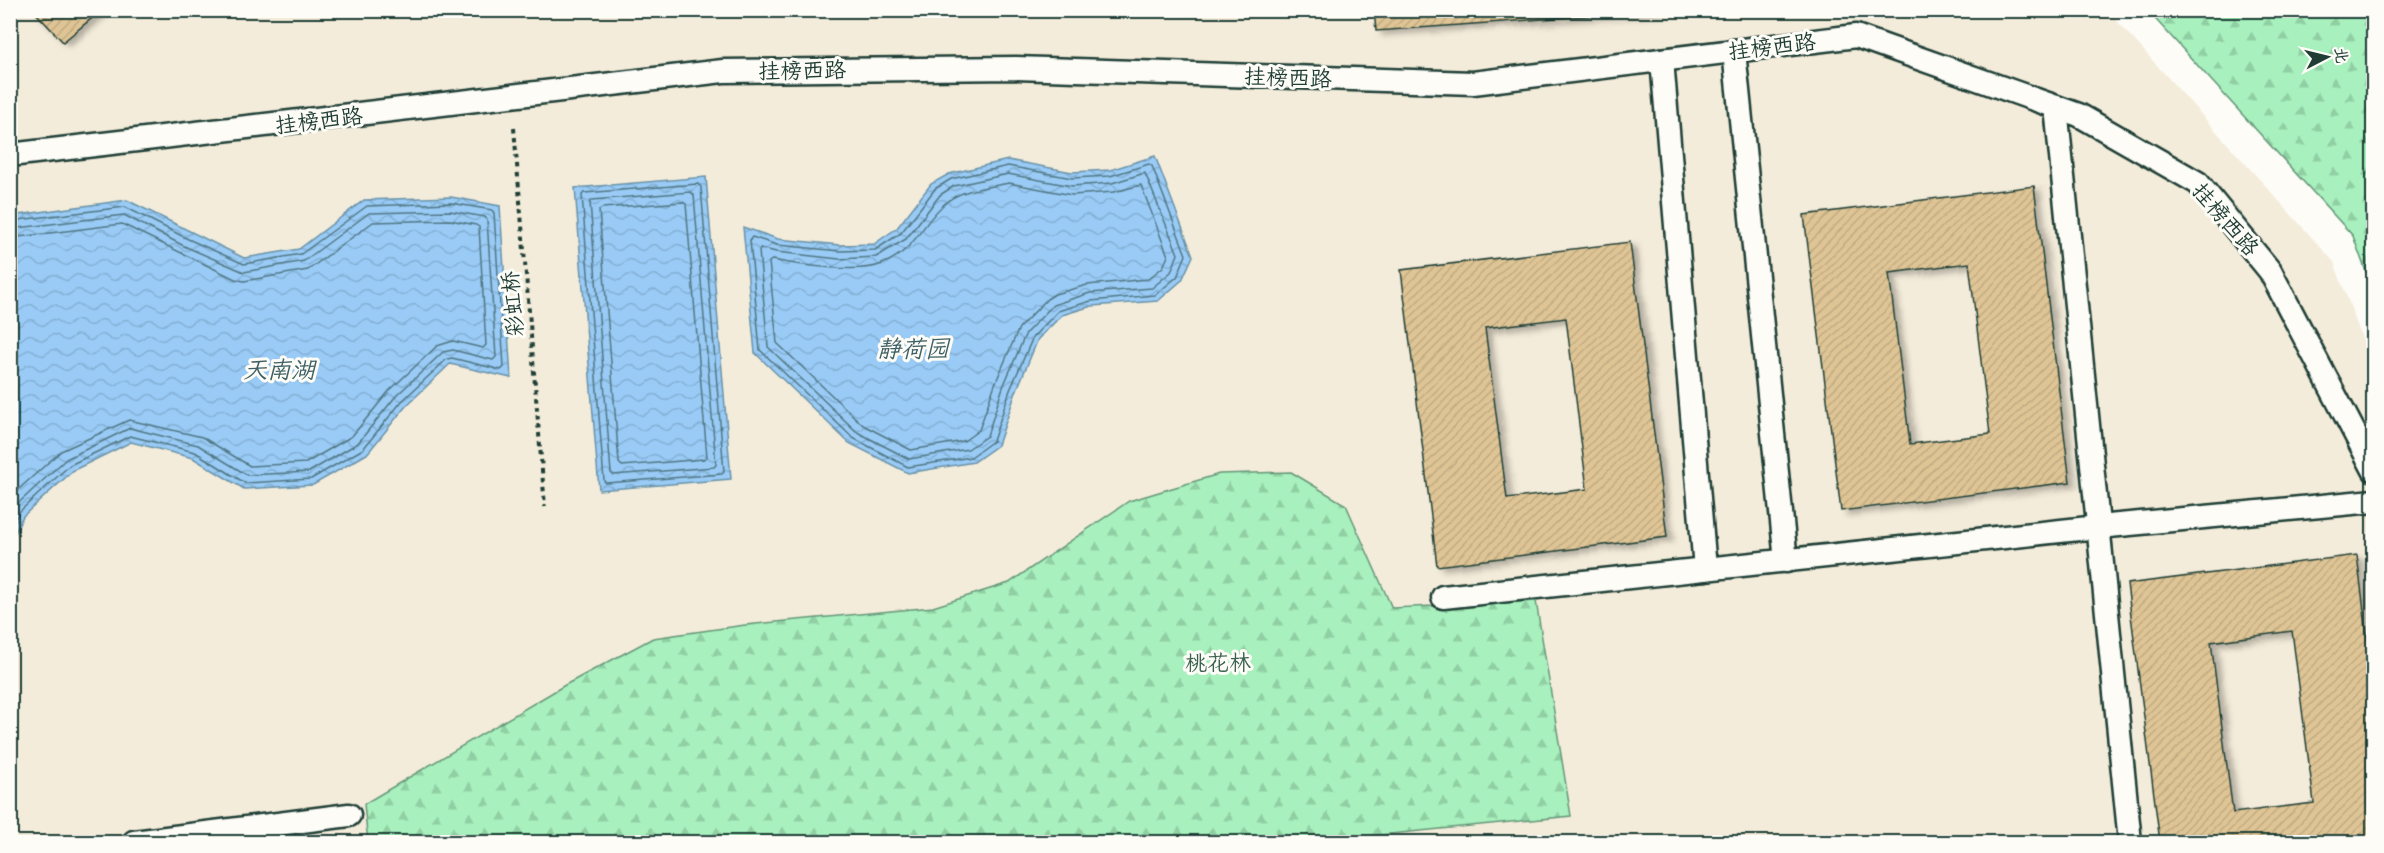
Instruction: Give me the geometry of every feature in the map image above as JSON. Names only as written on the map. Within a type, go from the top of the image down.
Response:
[{"type":"lane","name":"挂榜西路","points":[[10,155],[512,98],[723,71],[1016,68],[1473,83],[1856,36],[2079,115],[2198,183],[2270,271],[2373,470]]},
{"type":"lane","points":[[1734,51],[1786,561]]},
{"type":"lane","points":[[1662,60],[1705,569]]},
{"type":"lane","points":[[2056,107],[2130,843]]},
{"type":"lane","points":[[1443,597],[2098,527],[2373,501]]},
{"type":"lane","points":[[134,843],[350,815]]},
{"type":"path","name":"彩虹桥","points":[[512,98],[545,507]]},
{"type":"shaded area","points":[[10,11],[2108,11],[2334,262],[2373,368],[2373,842],[11,842]]},
{"type":"green space","points":[[2148,11],[2373,11],[2373,291],[2353,236]]},
{"type":"green space","name":"桃花林","points":[[1291,472],[1346,505],[1392,608],[1536,601],[1571,816],[1310,842],[368,842],[364,804],[565,685],[653,638],[745,625],[933,607],[1009,583],[1129,501],[1219,474]]},
{"type":"water","name":"静荷园","points":[[1155,156],[1193,256],[1182,280],[1158,301],[1092,306],[1062,315],[1038,339],[1016,392],[998,445],[974,462],[908,473],[849,443],[755,353],[743,227],[778,239],[840,245],[874,244],[897,228],[931,184],[949,174],[1008,160],[1072,172],[1110,170]]},
{"type":"water","points":[[706,177],[731,479],[599,490],[575,188]]},
{"type":"water","name":"天南湖","points":[[451,197],[500,206],[511,378],[450,364],[406,406],[367,454],[313,485],[244,489],[193,458],[131,442],[74,470],[23,516],[11,542],[11,216],[127,200],[244,258],[299,249],[364,200]]},
{"type":"building","points":[[33,10],[102,10],[63,42]]},
{"type":"building","points":[[1374,10],[1670,10],[1376,31]]},
{"type":"building","points":[[2034,186],[2070,482],[1841,511],[1804,215]],"holes":[[[1969,263],[1990,434],[1910,444],[1889,273]]]},
{"type":"building","points":[[1630,242],[1667,537],[1437,566],[1401,270]],"holes":[[[1566,318],[1587,489],[1507,499],[1485,328]]]},
{"type":"building","points":[[2357,555],[2374,690],[2374,842],[2160,842],[2127,584]],"holes":[[[2292,631],[2314,803],[2233,813],[2211,642]]]}]
